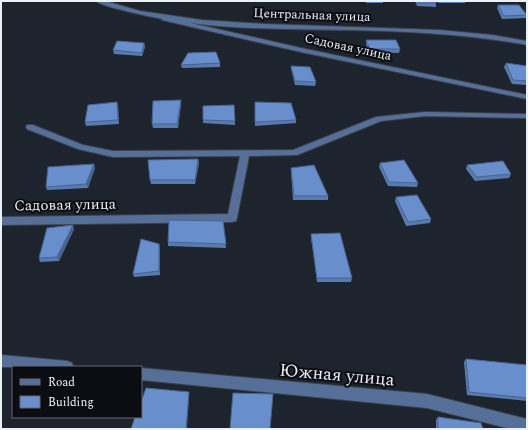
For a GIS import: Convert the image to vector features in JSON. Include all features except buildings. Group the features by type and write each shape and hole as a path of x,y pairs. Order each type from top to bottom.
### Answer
{"street":[{"name":"Центральная улица","path":"99,1 122,9 164,18 210,24 431,31 502,38 527,43"},
{"name":"Садовая улица","path":"164,18 301,50 527,97"},
{"path":"30,127 81,147 113,154 294,153 379,119 425,114 527,116"},
{"name":"Садовая улица","path":"1,221 232,218 245,154"},
{"path":"1,361 56,366"},
{"name":"Южная улица","path":"142,374 427,402 510,425 527,426"}]}
